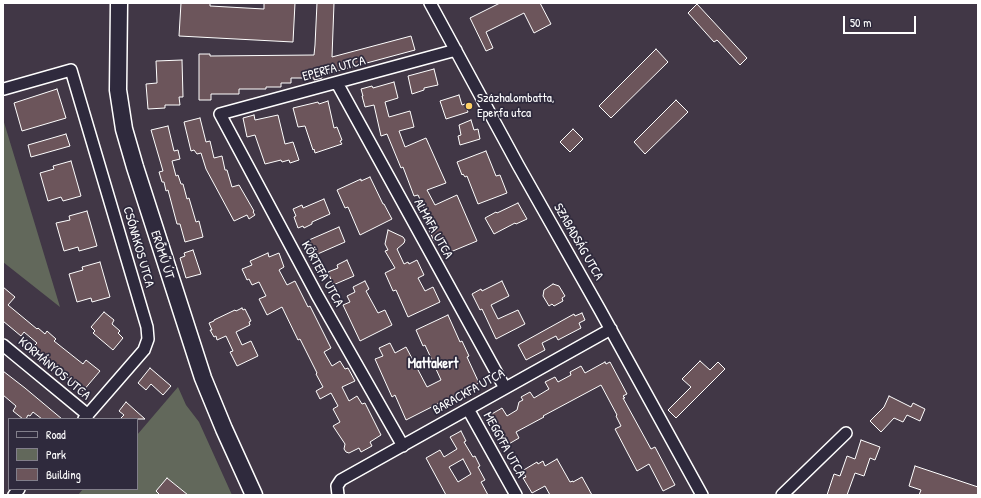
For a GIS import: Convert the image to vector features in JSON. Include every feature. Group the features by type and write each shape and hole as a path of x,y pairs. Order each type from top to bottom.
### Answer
{"street":[{"name":"ERŐMŰ ÚT","path":"120,3 118,90 124,129 132,160 203,378 254,495"},
{"name":"SZABADSÁG UTCA","path":"430,3 518,165 611,329 702,495"},
{"name":"EPERFA UTCA","path":"220,114 456,50"},
{"name":"CSÓNAKOS UTCA","path":"4,89 71,70 147,328 148,339 144,350 86,417"},
{"name":"ALMAFA UTCA","path":"337,83 505,388"},
{"name":"KÖRTEFA UTCA","path":"220,114 317,295 403,446"},
{"name":"BARACKFA UTCA","path":"338,495 337,486 341,480 611,329"},
{"name":"KORMÁNYOS UTCA","path":"3,345 86,417"},
{"name":"MEGGYFA UTCA","path":"468,409 516,495"},
{"path":"782,495 846,433"}],"green space":[{"path":"3,119 60,307 3,262"},
{"path":"178,387 186,405 199,422 232,495 78,495 82,490 138,490 138,434"}],"building":[{"path":"181,3 210,3 210,6 264,9 264,3 295,3 293,42 179,36"},
{"path":"317,3 334,3 332,57 411,36 415,50 322,75 322,78 314,80 314,78 291,78 291,83 281,83 281,87 266,87 266,89 239,89 239,94 211,94 211,100 199,100 199,54 210,54 210,56 314,55"},
{"path":"500,3 540,3 551,24 534,33 524,13 486,32 493,48 486,51 470,18"},
{"path":"697,4 747,58 740,65 717,40 714,42 688,13"},
{"path":"656,49 668,62 611,118 599,106"},
{"path":"182,60 183,97 179,97 180,105 165,105 165,108 148,109 146,84 157,83 156,61"},
{"path":"434,69 438,85 424,88 424,90 412,94 408,76"},
{"path":"394,82 398,98 385,102 389,117 410,111 414,127 399,131 405,147 426,138 446,183 427,190 435,205 457,195 477,241 448,253 441,238 434,241 429,230 433,228 418,195 414,196 403,167 401,168 387,134 381,136 374,105 365,107 362,96 361,89 372,86 373,88"},
{"path":"57,89 66,118 22,131 14,103"},
{"path":"459,95 462,105 465,104 468,112 446,119 440,101"},
{"path":"676,100 688,112 645,154 634,142"},
{"path":"328,101 334,128 337,127 342,144 315,153 305,126 298,127 293,108"},
{"path":"254,115 255,120 278,115 285,144 293,142 299,160 290,163 289,160 282,162 281,160 265,164 255,135 247,137 243,118"},
{"path":"200,118 206,142 210,141 214,158 222,156 225,170 227,170 232,187 239,185 254,211 253,212 255,215 249,219 247,215 234,221 206,169 201,153 197,154 194,150 191,151 184,122"},
{"path":"471,120 474,130 478,129 480,139 460,145 458,136 461,135 459,125"},
{"path":"168,126 174,151 178,150 180,159 172,161 176,176 178,175 181,184 183,184 196,222 199,221 203,237 185,242 180,224 177,224 168,190 166,191 164,182 162,182 159,172 163,171 151,130"},
{"path":"573,129 583,139 570,152 560,142"},
{"path":"66,134 70,146 31,157 28,145"},
{"path":"486,151 496,176 500,175 507,193 478,204 467,176 465,177 463,174 462,175 457,162"},
{"path":"71,161 81,196 63,201 61,197 48,201 40,173 54,169 53,166"},
{"path":"370,177 392,219 360,235 348,207 345,208 337,190 361,179 361,181"},
{"path":"324,199 330,214 312,222 312,224 304,228 303,226 298,228 293,209 302,205 303,208"},
{"path":"518,203 527,219 516,224 515,223 494,234 485,218"},
{"path":"87,211 97,246 79,251 78,247 64,251 56,223 70,220 69,216"},
{"path":"339,227 345,242 313,256 309,245 311,245 309,240"},
{"path":"388,230 403,237 405,240 404,243 397,249 404,264 408,262 409,264 417,260 424,275 418,278 425,291 433,287 440,302 408,317 396,290 393,291 385,273 395,268 385,251 388,250 385,244"},
{"path":"193,250 201,274 186,278 180,258 185,256 184,253"},
{"path":"268,253 269,257 279,253 284,267 279,270 287,285 295,281 308,307 310,306 331,348 324,352 332,366 340,361 345,369 348,368 355,381 342,387 349,401 357,396 362,404 365,403 381,435 370,442 372,446 361,452 359,448 349,453 344,449 345,444 333,426 340,422 333,409 338,406 331,393 320,399 316,391 323,387 300,339 298,340 282,307 267,315 259,299 266,296 259,282 252,285 249,279 247,280 242,269 252,265 250,261"},
{"path":"347,260 354,276 333,285 328,272 338,268 337,265"},
{"path":"100,262 110,297 92,302 91,298 77,302 69,274 83,270 82,267"},
{"path":"365,281 369,289 366,291 378,313 385,310 392,325 360,341 343,305 350,302 347,296 355,292 353,287"},
{"path":"502,281 509,296 491,305 498,319 518,310 525,324 496,339 482,309 480,310 472,294 481,289 482,291"},
{"path":"553,284 559,286 565,296 562,298 563,301 554,306 552,304 549,306 543,296 544,290"},
{"path":"3,287 15,297 8,305 37,329 38,328 45,334 47,331 56,339 54,341 83,364 86,360 100,371 83,391 33,347 37,343 24,332 21,336 3,321"},
{"path":"242,308 243,310 245,309 251,321 249,322 250,325 236,332 242,345 251,341 258,356 237,366 230,352 233,351 226,336 217,340 216,336 214,337 210,330 212,330 209,323"},
{"path":"104,312 114,320 112,324 120,331 118,333 123,338 113,350 93,333 95,331 91,327"},
{"path":"582,313 585,320 579,323 581,328 558,340 556,336 542,343 545,350 526,360 518,345 574,314 575,316"},
{"path":"448,315 460,342 462,341 469,356 467,357 479,383 406,420 395,395 392,397 375,359 383,356 379,348 390,343 395,353 406,347 427,387 441,380 425,345 423,346 416,330"},
{"path":"700,361 710,370 718,362 725,369 676,418 668,410 691,387 682,379"},
{"path":"605,362 606,364 610,362 627,394 623,396 625,398 623,398 651,449 655,447 675,485 663,491 649,464 637,471 615,429 621,426 616,416 617,415 601,385 516,432 519,438 507,445 503,437 500,438 490,415 502,408 507,416 517,410 519,402 523,400 521,397 530,392 534,398 549,389 545,382 555,377 558,382 571,375 570,372 581,366 585,373"},
{"path":"150,368 171,386 163,395 151,384 146,390 138,383"},
{"path":"3,371 61,418 41,418 33,412 26,418 22,418 13,411 16,406 3,395"},
{"path":"889,396 911,407 913,403 925,409 920,421 907,415 903,422 894,418 881,432 870,421 884,407"},
{"path":"126,402 145,419 121,418 124,415 119,411"},
{"path":"461,431 466,441 464,442 473,457 475,456 480,466 478,467 485,480 481,482 488,495 446,495 426,458 440,450 444,457 457,449 450,437","holes":["463,459 471,474 458,482 449,467"]},
{"path":"861,440 880,447 875,460 870,458 864,476 855,473 847,495 827,495 834,474 840,476 847,456 855,459"},
{"path":"557,459 570,482 582,477 592,495 550,495 545,486 532,493 523,478 526,477 522,471 537,462 538,464 543,461 545,466"},
{"path":"915,466 978,487 978,495 919,495 921,490 909,486"},
{"path":"167,478 188,495 160,495 156,491"}],"place":[{"name":"Százhalombatta, Eperfa utca","path":"469,106"}],"district":[{"name":"Mattakert","path":"433,364"}]}
